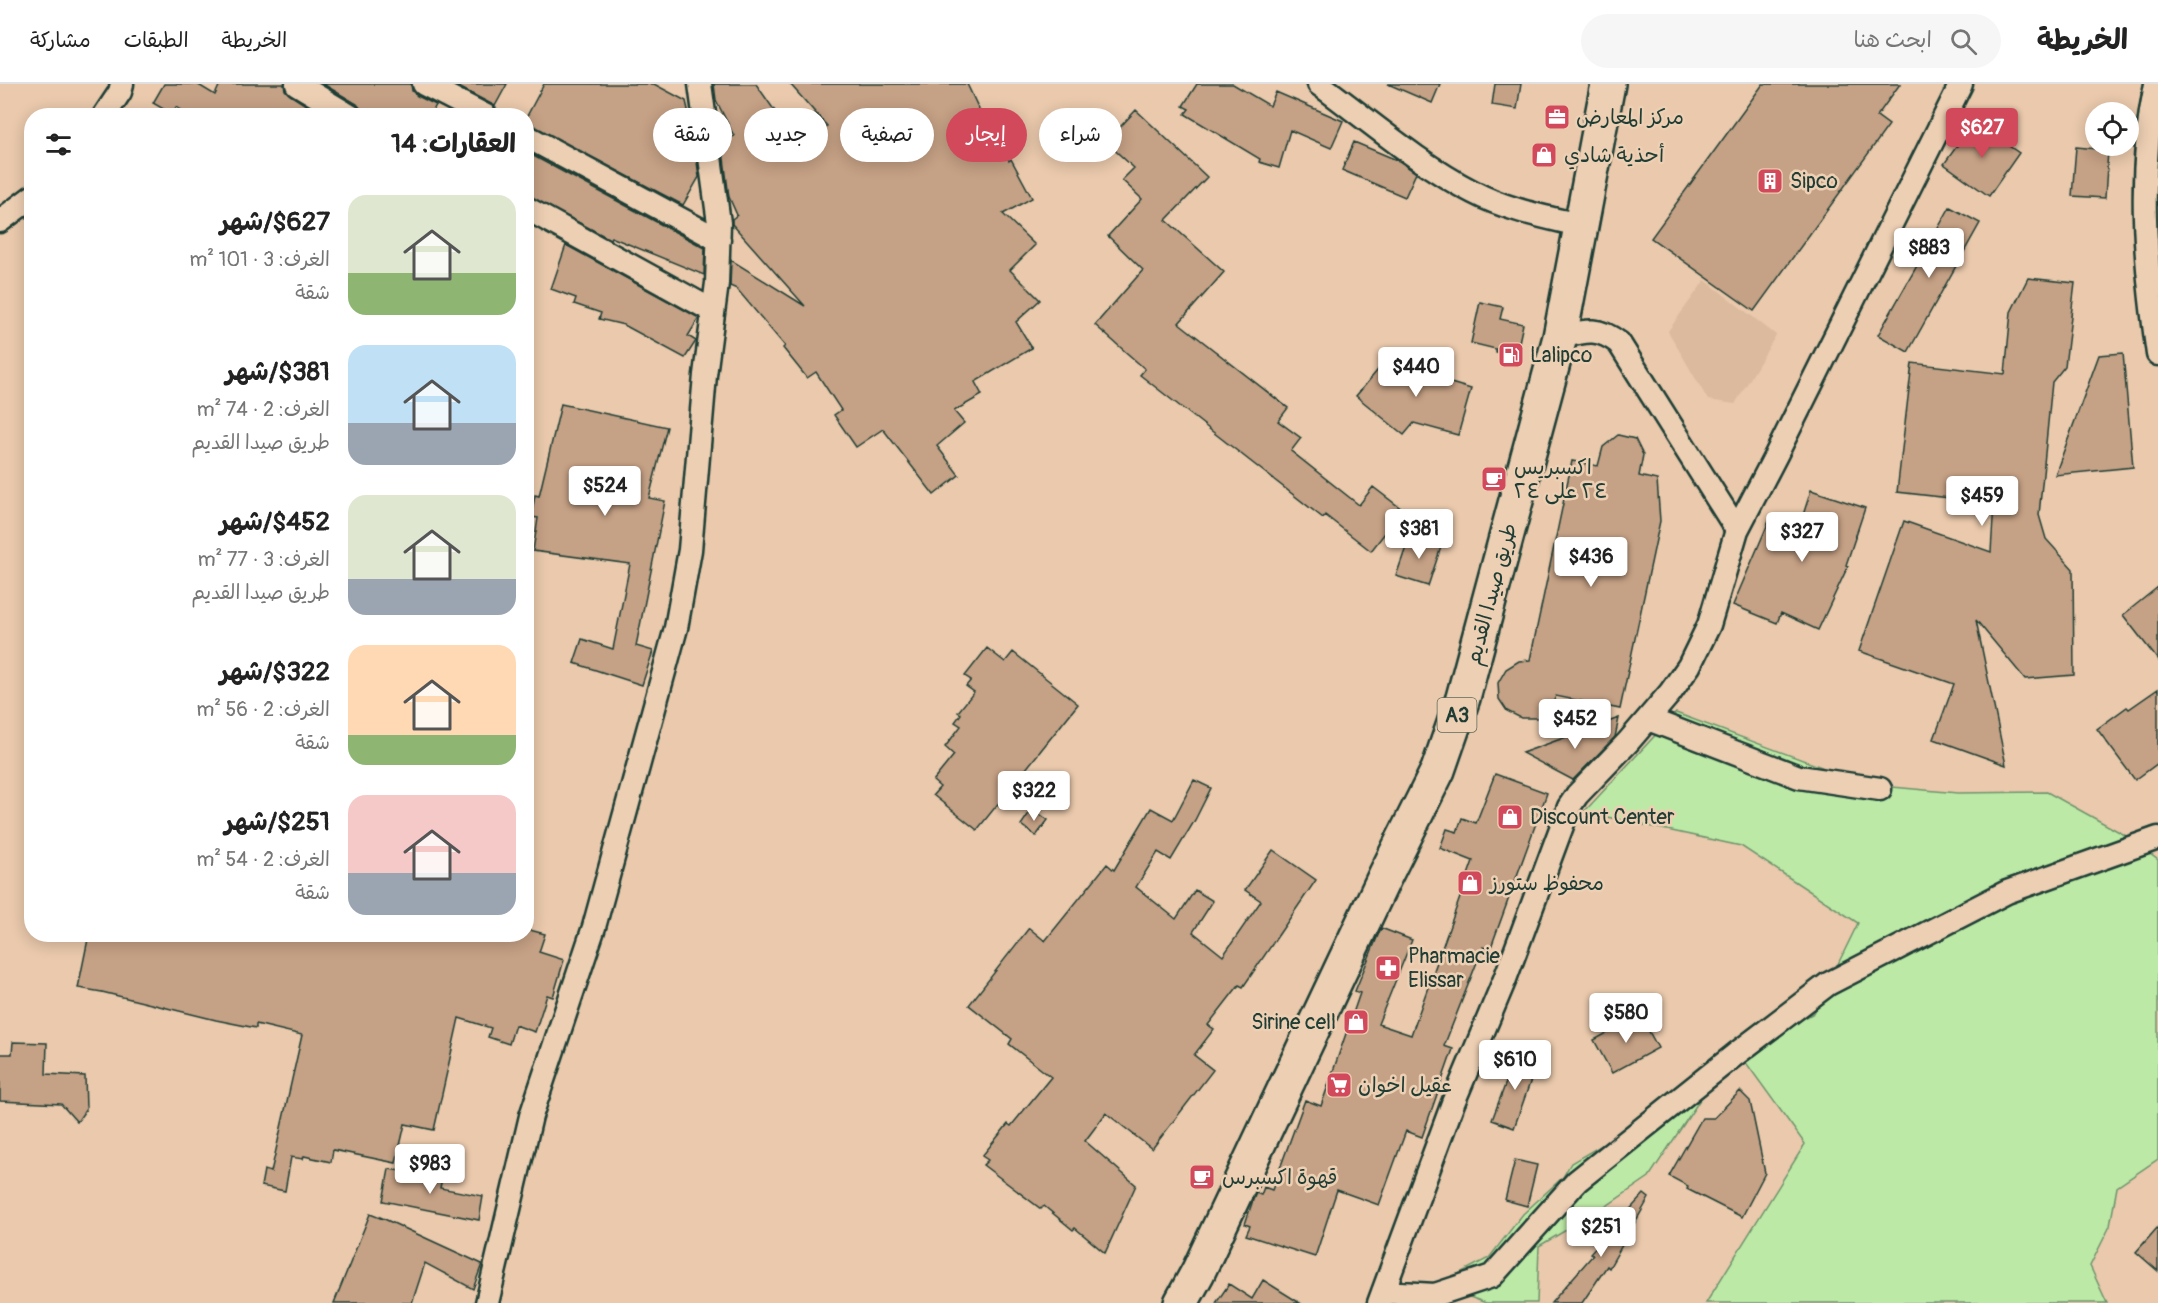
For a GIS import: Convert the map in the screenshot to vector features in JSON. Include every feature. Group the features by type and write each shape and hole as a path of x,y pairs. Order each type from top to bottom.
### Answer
{"highway":[{"name":"طريق صيدا القديم","path":"1181,1303 1198,1272 1380,886 1438,770 1463,698 1560,337 1583,226 1608,84"}],"street":[{"path":"109,108 120,92 122,84"},
{"path":"297,84 337,108"},
{"path":"423,84 470,108"},
{"path":"1319,84 1433,169 1474,193 1523,211 1583,226"},
{"path":"1961,84 1737,530 1704,635 1689,666 1648,719 1577,795 1569,807 1505,979 1453,1103 1381,1298 1435,1295 1492,1276 1577,1181 1828,984 2007,892 2158,838"},
{"path":"2156,84 2148,121 2144,180 2150,300 2158,354"},
{"path":"487,1303 531,1116 594,927 676,628 690,550 712,311 717,283 719,240 719,223 695,87"},
{"path":"534,140 719,240"},
{"path":"0,221 24,202"},
{"path":"2145,230 2158,206"},
{"path":"534,212 712,311"},
{"path":"1560,337 1590,330 1612,338 1619,344 1737,530"},
{"path":"1648,719 1799,777 1880,789"}],"shaded area":[{"path":"1705,280 1776,335 1735,404 1708,400 1668,331"}],"green space":[{"path":"1676,713 1870,785 1958,793 2047,792 2123,834 2158,860 2158,1159 2117,1187 2110,1226 2090,1266 2107,1303 1706,1303 1805,1144 1739,1053 1814,1013 1858,923 1741,846 1584,812"},
{"path":"1703,1086 1703,1095 1649,1177 1602,1209 1539,1246 1537,1303 1486,1303 1456,1292 1450,1303 1410,1303 1433,1287 1489,1258 1523,1214 1563,1177 1571,1163"}],"building":[{"path":"164,84 197,84 215,95 220,84 284,84 285,90 290,95 310,108 162,108 153,103"},
{"path":"323,84 411,84 412,91 417,96 436,105 434,108 360,108"},
{"path":"453,84 507,84 495,106"},
{"path":"544,84 654,84 686,101 688,108 653,108 653,162 697,162 699,177 683,205 534,127 534,108 531,108"},
{"path":"714,84 756,84 773,108 744,108 744,162 828,162 828,108 811,108 790,84 967,84 978,108 946,108 946,162 1013,162 1032,198 1003,214 1035,245 1010,270 1040,300 1016,322 1032,348 975,382 982,395 954,411 964,423 937,446 959,475 934,495 883,429 856,447 834,415 841,410 816,372 807,378 783,348 785,346 737,289 730,286 731,260 805,306 732,224 732,219 737,215 729,197 724,162 732,162 732,137 734,136 732,108 720,108 716,100"},
{"path":"1197,84 1233,84 1270,106 1276,92 1343,121 1331,148 1290,130 1279,168 1259,162 1260,159 1185,114 1189,109 1183,106"},
{"path":"1388,84 1440,84 1432,103"},
{"path":"1495,84 1521,84 1517,109 1492,105"},
{"name":"Sipco","path":"1763,84 1900,84 1877,116 1889,125 1754,311 1651,238"},
{"path":"1136,110 1207,177 1166,220 1224,272 1179,323 1288,408 1278,421 1301,438 1291,451 1359,505 1373,487 1403,510 1371,551 1325,515 1323,518 1140,375 1145,369 1095,325 1143,270 1108,236 1142,199 1122,180 1134,168 1122,157 1122,125"},
{"path":"1974,122 2019,153 1989,196 1944,164"},
{"path":"1354,142 1399,161 1416,173 1405,197 1342,170"},
{"path":"2076,147 2085,148 2085,156 2108,156 2105,198 2072,196"},
{"path":"534,156 705,248 704,275 611,237 610,239 534,199"},
{"path":"1950,207 1980,223 1908,352 1878,335"},
{"path":"566,245 699,318 688,336 696,341 685,358 624,325 599,319 601,313 574,304 576,298 551,289"},
{"path":"2028,278 2075,283 2065,366 2052,382 2039,515 2046,539 2073,569 2074,675 2025,679 1976,620 2006,765 1934,739 1954,684 1859,651 1904,521 1991,552 1994,503 1897,492 1912,363 2005,374 2011,312"},
{"path":"1480,302 1503,307 1500,319 1523,324 1516,356 1471,343"},
{"path":"2123,353 2133,467 2055,475 2099,355"},
{"path":"1417,355 1451,383 1471,389 1458,435 1414,423 1404,435 1356,396 1382,365 1398,378"},
{"path":"561,404 667,427 649,498 665,501 636,646 653,651 642,685 574,663 582,639 613,649 630,564 534,551 538,518 534,517 534,500 535,495 539,496"},
{"path":"1618,435 1635,439 1643,455 1639,476 1657,480 1660,521 1620,709 1556,696 1550,709 1537,718 1521,718 1507,711 1499,699 1498,683 1506,669 1519,661 1530,660 1572,461 1598,466 1603,447"},
{"path":"1811,490 1865,508 1846,565 1848,566 1818,630 1781,613 1777,623 1733,605 1770,519 1798,531"},
{"path":"1411,533 1442,544 1428,586 1396,576"},
{"path":"2158,587 2158,660 2123,615"},
{"path":"987,648 1005,662 1013,652 1078,704 977,830 933,795 940,787 933,781 954,755 945,747 961,726 955,722 961,714 958,712 974,692 966,686 971,680 965,676"},
{"path":"2158,689 2158,763 2135,780 2097,729 2127,707 2129,709"},
{"path":"1619,718 1615,737 1573,780 1522,753"},
{"path":"1495,774 1547,793 1490,950 1483,947 1444,1046 1453,1049 1422,1137 1406,1131 1379,1205 1337,1190 1315,1257 1246,1235 1250,1226 1245,1224 1256,1193 1261,1195 1264,1187 1272,1190 1305,1100 1321,1106 1360,993 1355,991 1381,928 1412,940 1378,1024 1411,1035 1473,861 1440,848 1447,829 1457,832 1462,818 1476,823"},
{"path":"1194,780 1211,788 1195,820 1171,860 1158,852 1136,887 1176,919 1195,890 1213,901 1193,932 1223,956 1261,901 1245,890 1273,850 1316,880 1243,987 1239,985 1208,1025 1214,1029 1194,1055 1213,1070 1152,1149 1106,1113 1085,1141 1136,1185 1105,1253 1075,1228 1073,1230 1044,1206 1041,1209 983,1165 988,1160 982,1156 1008,1124 1011,1126 1051,1077 1009,1044 1012,1039 969,1005 1029,928 1045,941 1107,864 1114,870 1151,808 1173,820"},
{"path":"1032,809 1048,820 1036,836 1021,825"},
{"path":"534,931 545,934 539,952 564,960 553,997 547,995 535,1032 515,1025 509,1044 488,1037 491,1028 459,1018 434,1130 405,1124 396,1163 333,1150 331,1162 304,1156 303,1159 291,1157 285,1191 261,1186 264,1170 271,1172 302,1035 256,1024 256,1028 216,1020 78,988 87,942 534,942"},
{"path":"1640,1015 1658,1048 1612,1073 1594,1040"},
{"path":"13,1042 47,1043 46,1074 85,1076 86,1109 77,1122 61,1104 0,1101 0,1054 12,1054"},
{"path":"1517,1053 1538,1060 1514,1128 1492,1120"},
{"path":"1740,1091 1750,1101 1765,1173 1742,1217 1687,1189 1688,1186 1669,1176 1702,1118 1714,1118"},
{"path":"1515,1160 1537,1165 1527,1206 1505,1200"},
{"path":"389,1169 442,1178 440,1188 483,1196 479,1220 383,1201"},
{"path":"1644,1194 1649,1198 1609,1268 1607,1266 1582,1303 1551,1303 1593,1255 1590,1253"},
{"path":"370,1214 482,1264 473,1289 425,1263 412,1303 334,1303"},
{"path":"2158,1227 2158,1271 2136,1252"},
{"path":"1263,1280 1300,1303 1216,1303 1229,1284 1252,1299"}],"place":[{"name":"مركز المعارض","path":"1557,117"},
{"name":"أحذية شادي","path":"1544,155"},
{"name":"Sipco","path":"1770,181"},
{"name":"Lalipco","path":"1511,355"},
{"name":"اكسبريس ٢٤ على ٢٤","path":"1494,479"},
{"name":"Discount Center","path":"1510,817"},
{"name":"محفوظ ستورز","path":"1470,883"},
{"name":"Pharmacie Elissar","path":"1388,968"},
{"name":"Sirine cell","path":"1356,1022"},
{"name":"عقيل اخوان","path":"1339,1085"},
{"name":"قهوة اكسبرس","path":"1202,1177"}]}
